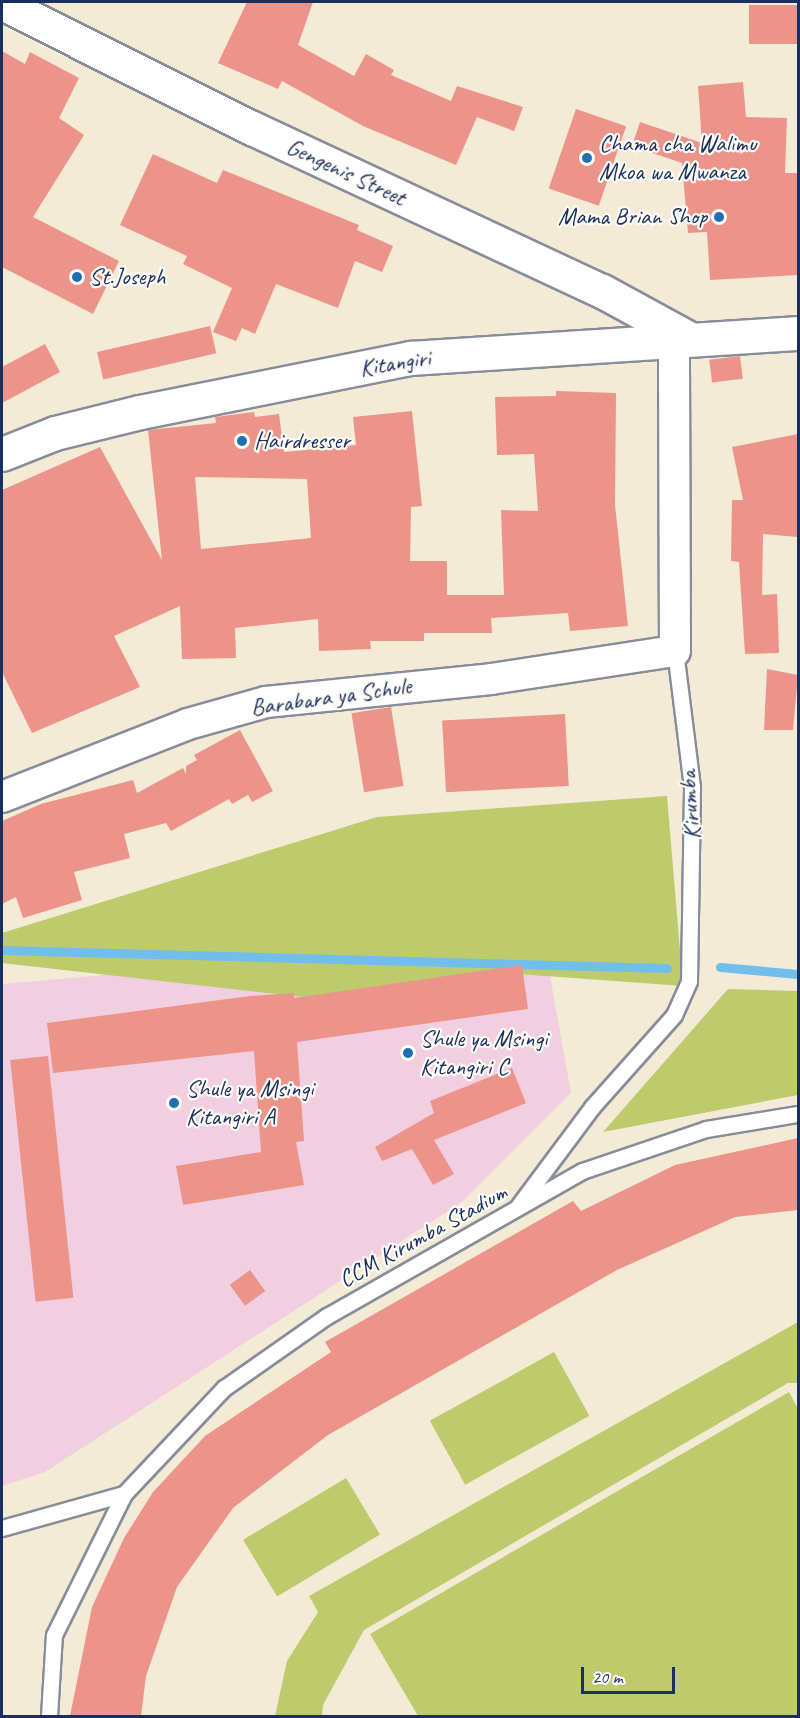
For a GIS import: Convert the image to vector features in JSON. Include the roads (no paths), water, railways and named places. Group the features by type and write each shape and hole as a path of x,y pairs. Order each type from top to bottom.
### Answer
{"main road":[{"name":"Gengenis Street","path":"2,3 242,123 602,291 682,340"},
{"name":"Kitangiri","path":"2,454 140,412 411,358 798,333"}],"street":[{"name":"Kirumba","path":"675,651 682,340"},
{"name":"Barabara ya Schule","path":"2,797 188,724 266,702 491,679 675,651"}],"lane":[{"name":"Kirumba","path":"516,1209 592,1107 674,1015 690,981 692,787 675,651"},
{"name":"CCM Kirumba Stadium","path":"49,1716 54,1635 124,1494 224,1388 327,1316 582,1172 706,1129 798,1114"},
{"path":"2,1528 124,1494"}],"waterway":[{"path":"2,950 667,968"},
{"path":"720,967 798,974"}],"place":[{"name":"Chama cha Walimu Mkoa wa Mwanza","path":"587,158"},
{"name":"Mama Brian Shop","path":"719,217"},
{"name":"St.Joseph","path":"77,277"},
{"name":"Hairdresser","path":"242,441"},
{"name":"Shule ya Msingi Kitangiri C","path":"408,1053"},
{"name":"Shule ya Msingi Kitangiri A","path":"174,1103"}]}
